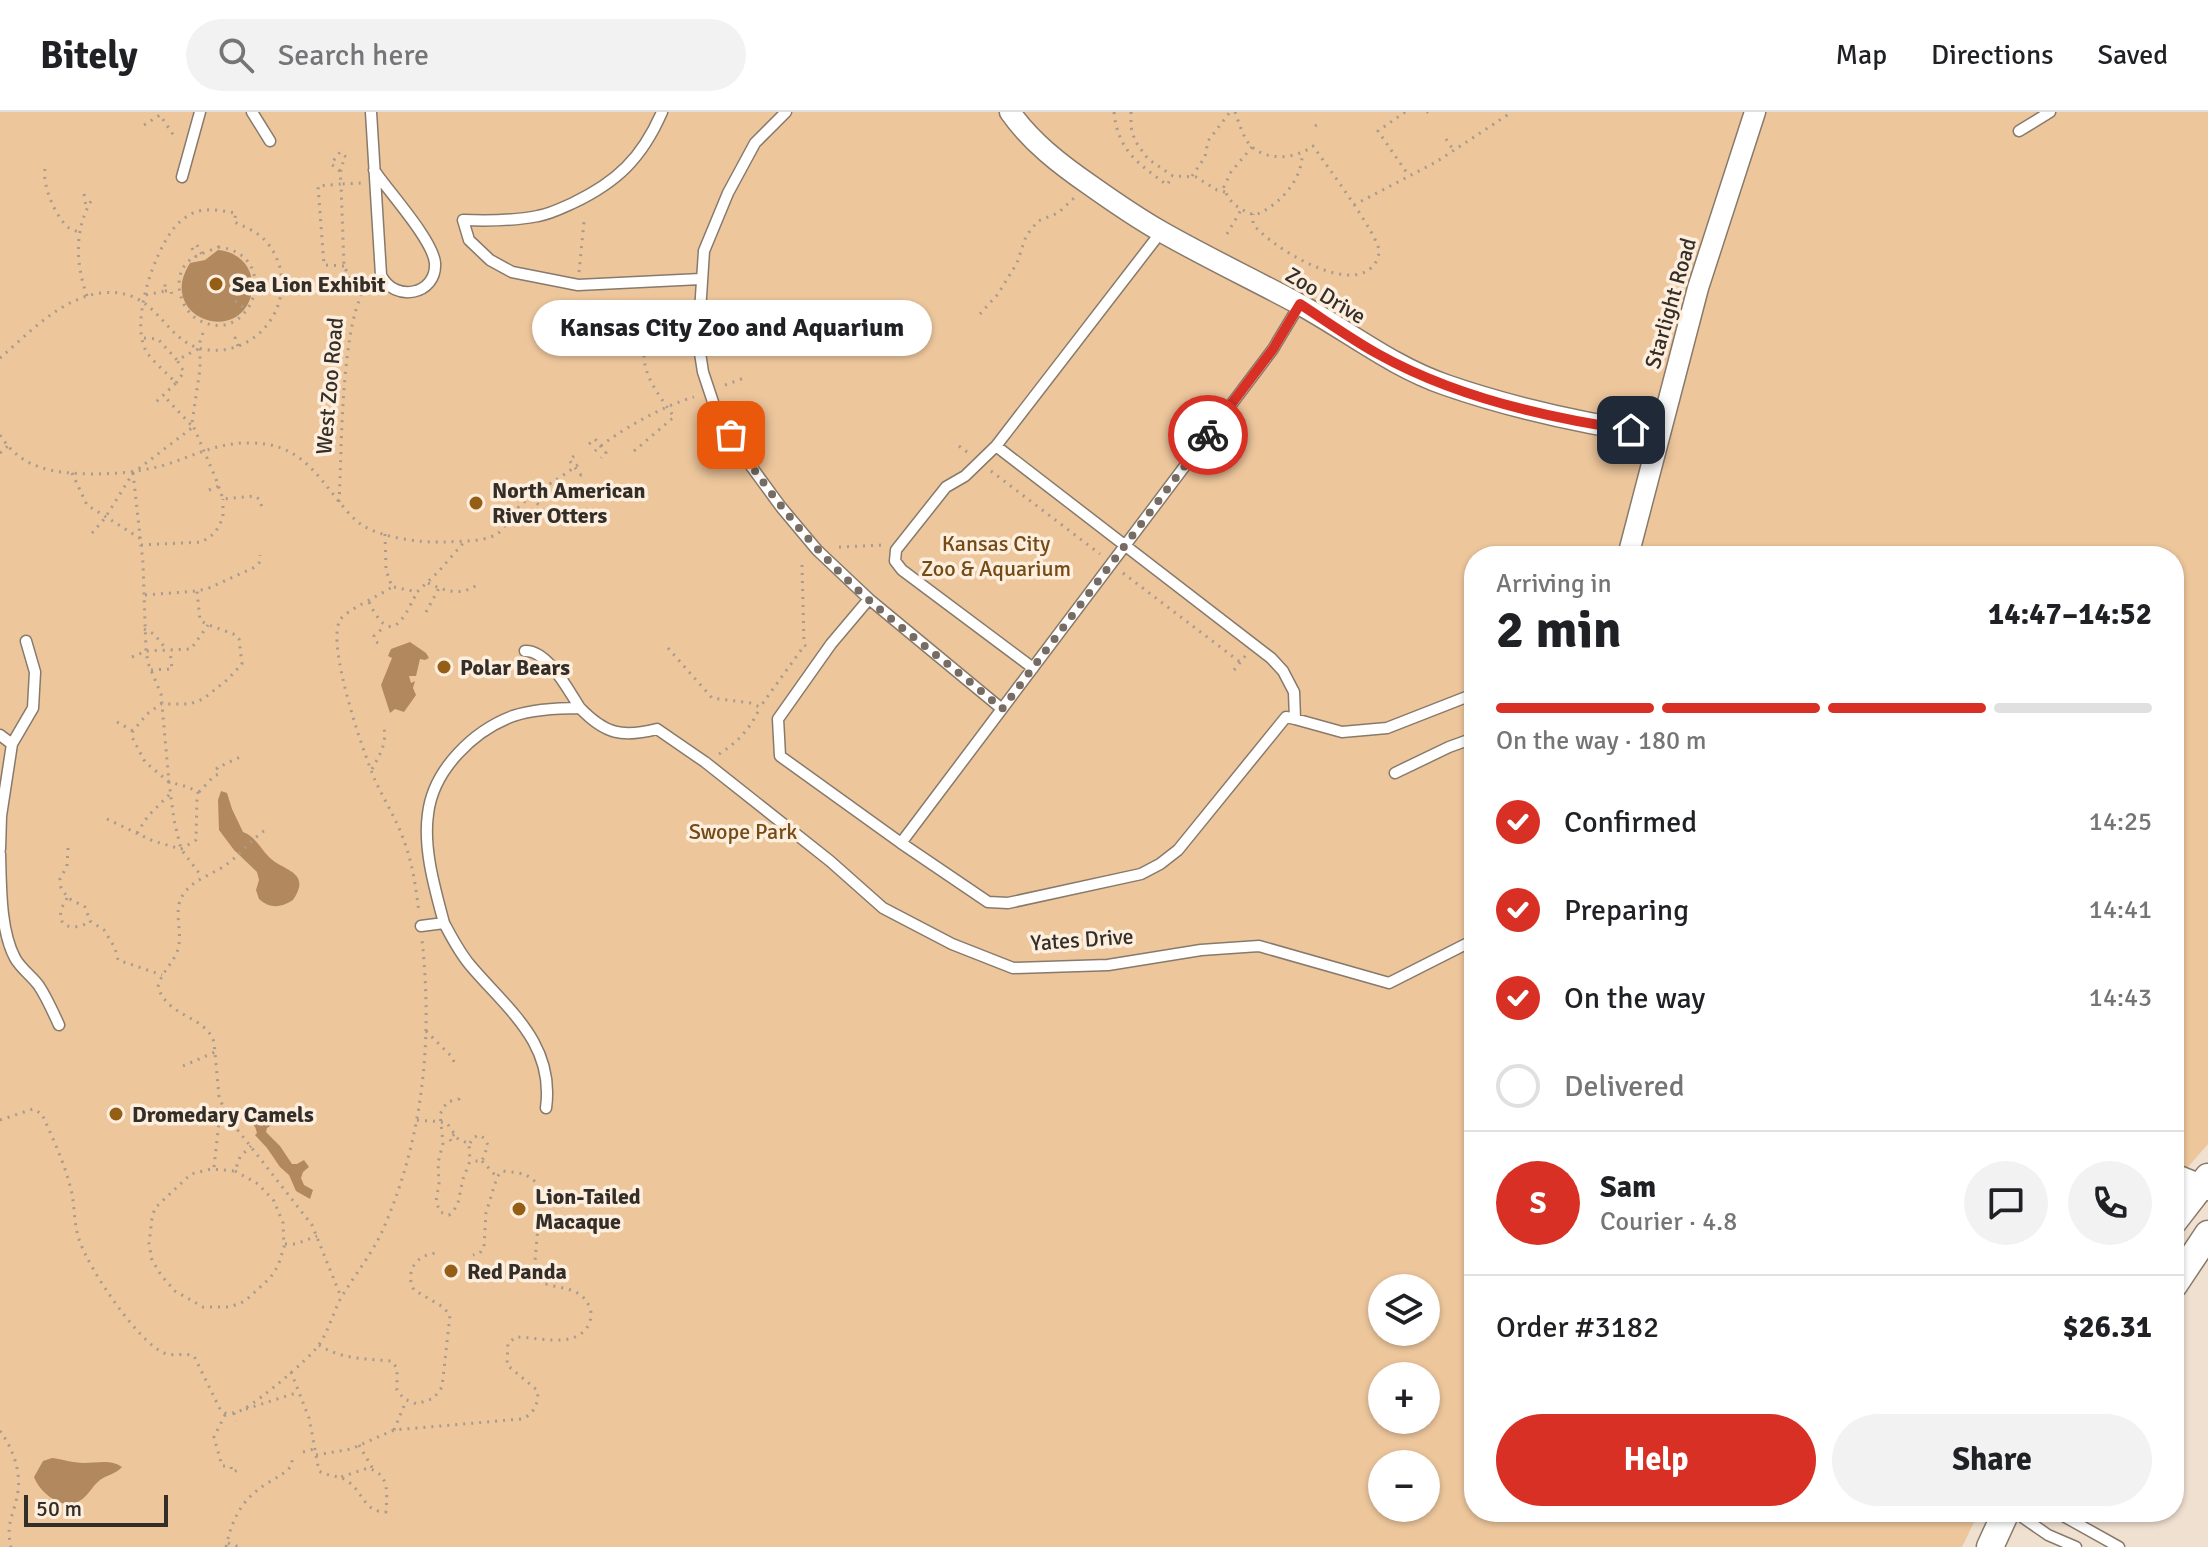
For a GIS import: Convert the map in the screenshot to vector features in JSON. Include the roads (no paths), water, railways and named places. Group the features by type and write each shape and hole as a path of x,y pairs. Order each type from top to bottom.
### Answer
{"main road":[{"path":"2184,1209 2206,1184"},
{"path":"2184,1270 2208,1234"},
{"path":"1990,1547 2001,1522"}],"street":[{"name":"Zoo Drive","path":"1010,112 1036,143 1056,160 1122,207 1161,232 1300,304 1379,355 1443,384 1530,411 1659,435"},
{"name":"Starlight Road","path":"1631,546 1698,288 1755,112"},
{"path":"2184,1177 2206,1184"}],"lane":[{"path":"182,177 200,112"},
{"path":"252,112 270,141"},
{"path":"371,112 374,170 381,275 394,289 408,294 423,289 434,277 435,260 427,242 374,170"},
{"path":"662,112 645,144 625,170 601,189 541,216 500,221 463,220 469,240 490,260 512,272 578,285 701,279"},
{"path":"786,112 755,143 728,193 704,251 700,353 703,372 720,419 748,462 817,550 869,599 1002,709"},
{"path":"2019,131 2050,112"},
{"path":"1033,668 902,570 895,561 896,550 946,487 965,476 996,446 1161,232"},
{"path":"901,843 1273,349 1300,304"},
{"path":"996,446 1271,658 1283,671 1294,692 1295,719"},
{"path":"869,599 831,644 778,719 780,756 988,902 1008,903 1141,874 1160,864 1178,850 1286,717 1342,732 1387,728 1464,698"},
{"path":"26,641 35,672 33,708 12,744 3,804 0,852 2,900 14,955 38,984 59,1025"},
{"path":"525,651 535,652 548,663 580,708"},
{"path":"546,1108 549,1089 541,1056 523,1024 459,951 444,923 428,847 428,813 434,789 474,738 513,716 559,708 580,708"},
{"name":"Yates Drive","path":"580,708 593,722 615,733 642,733 657,729 785,825 883,908 952,944 1013,968 1108,965 1201,950 1259,946 1389,983 1464,945"},
{"path":"0,735 12,744"},
{"path":"1395,773 1464,742"},
{"path":"421,926 444,923"},
{"path":"2029,1522 2048,1535 2076,1547"},
{"path":"2074,1522 2119,1547"}],"place":[{"name":"Sea Lion Exhibit","path":"216,284"},
{"name":"Kansas City Zoo and Aquarium","path":"731,435"},
{"name":"North American River Otters","path":"476,503"},
{"name":"Polar Bears","path":"444,667"},
{"name":"Dromedary Camels","path":"116,1114"},
{"name":"Lion-Tailed Macaque","path":"519,1209"},
{"name":"Red Panda","path":"451,1271"}],"park label":[{"name":"Kansas City Zoo & Aquarium","path":"996,556"},
{"name":"Swope Park","path":"743,831"}]}
